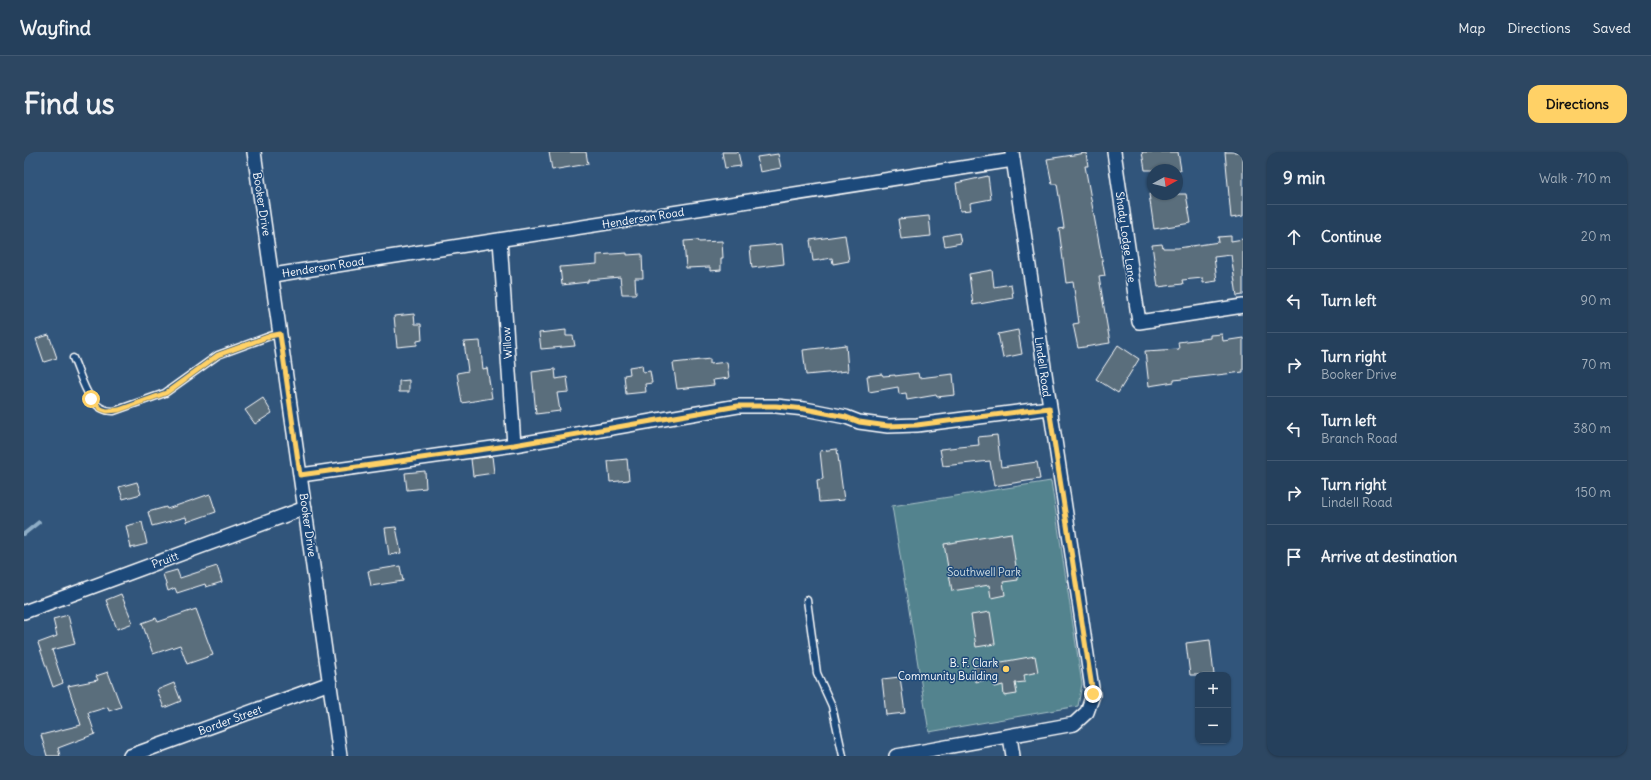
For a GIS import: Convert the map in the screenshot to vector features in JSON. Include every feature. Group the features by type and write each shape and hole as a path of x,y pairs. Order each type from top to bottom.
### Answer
{"street":[{"name":"Booker Drive","path":"254,152 273,275 280,334 340,756"},
{"name":"Shady Lodge Lane","path":"1114,152 1139,322 1243,306"},
{"name":"Henderson Road","path":"273,275 500,240 1012,156"},
{"name":"Lindell Road","path":"896,756 1010,737 1074,724 1088,712 1093,694 1012,156"},
{"name":"Willow","path":"500,240 514,445"},
{"path":"300,475 514,445 738,406 776,406 805,409 846,417 859,422 888,426 917,425 1049,408"},
{"name":"Pruitt","path":"24,612 305,508"},
{"name":"Border Street","path":"130,756 330,683"},
{"path":"1010,737 1013,756"}],"lane":[{"path":"73,358 95,405 107,411 114,411 166,393 218,355 270,336 280,334"},
{"path":"807,600 817,673 832,706 843,756"}],"green space":[{"name":"Southwell Park","path":"1051,481 1082,684 1078,706 929,732 892,506"}],"building":[{"path":"549,152 586,152 588,164 552,170"},
{"path":"722,152 738,152 741,166 725,168"},
{"path":"1142,152 1178,152 1180,164 1147,164 1147,170 1145,170"},
{"path":"1225,152 1243,152 1243,216 1231,218"},
{"path":"1086,153 1088,166 1085,166 1105,276 1099,277 1110,343 1078,348 1073,324 1079,323 1073,282 1066,283 1059,229 1064,228 1057,184 1052,184 1047,159"},
{"path":"778,154 781,168 760,172 757,157"},
{"path":"988,176 991,199 970,203 971,210 960,211 956,183"},
{"path":"1183,194 1186,194 1191,223 1154,229 1150,200 1183,200"},
{"path":"929,216 931,236 901,239 898,219"},
{"path":"959,233 961,243 945,246 943,236"},
{"path":"845,235 849,261 833,264 832,258 813,261 810,240"},
{"path":"1231,236 1231,241 1243,239 1243,295 1237,296 1231,255 1214,257 1217,281 1203,283 1203,278 1182,280 1183,284 1158,287 1152,245 1162,244 1163,248 1178,248 1219,242 1218,237"},
{"path":"698,240 699,242 722,241 723,258 721,258 721,270 710,271 710,267 686,268 684,241"},
{"path":"782,244 784,264 752,268 750,247"},
{"path":"627,253 627,255 642,254 643,278 635,278 636,294 622,294 620,277 588,280 588,282 562,285 560,267 597,264 597,255"},
{"path":"992,270 994,287 1011,284 1013,298 973,305 969,274"},
{"path":"414,314 415,324 421,324 422,340 417,341 417,345 397,347 394,316"},
{"path":"566,330 566,336 573,336 575,346 541,349 539,333"},
{"path":"1018,330 1022,354 1003,358 998,334"},
{"path":"1222,334 1223,341 1243,338 1243,372 1174,380 1174,382 1149,386 1145,351 1179,349 1178,342 1210,338 1210,335"},
{"path":"49,335 57,358 44,362 36,339"},
{"path":"480,341 483,369 487,368 492,398 462,403 457,373 468,371 464,342"},
{"path":"846,345 848,371 806,375 803,350"},
{"path":"1118,345 1139,359 1118,393 1096,379"},
{"path":"710,359 710,364 727,362 729,378 713,380 714,385 677,389 673,363"},
{"path":"642,365 643,372 650,371 652,383 645,384 646,392 626,394 624,375 630,374 629,367"},
{"path":"555,369 556,379 567,377 569,392 557,393 560,411 536,414 532,372"},
{"path":"918,373 919,378 953,374 955,395 937,397 936,395 907,400 906,393 899,394 898,387 869,392 867,376 882,374 883,376 895,376"},
{"path":"409,380 409,392 399,392 399,381"},
{"path":"263,398 272,413 255,424 245,410"},
{"path":"997,435 1001,467 1037,462 1040,479 994,486 990,461 943,466 940,449 979,445 978,437"},
{"path":"837,449 844,500 819,502 817,480 823,479 820,451"},
{"path":"492,456 494,473 473,476 471,459"},
{"path":"627,459 629,480 610,482 608,461"},
{"path":"425,471 426,488 407,490 405,473"},
{"path":"137,482 141,494 123,499 119,487"},
{"path":"210,494 216,512 187,522 186,517 152,526 148,512 166,507 167,509"},
{"path":"142,522 147,544 131,548 126,526"},
{"path":"396,527 401,553 389,555 385,528"},
{"path":"1011,533 1018,580 1003,582 1005,595 991,598 989,585 952,591 944,544"},
{"path":"217,566 222,582 206,587 205,584 177,593 175,588 168,591 163,574 177,570 180,578"},
{"path":"400,566 403,581 371,586 368,571"},
{"path":"121,594 133,623 117,629 106,600"},
{"path":"196,609 213,655 187,664 180,645 153,654 142,623 156,618 158,622"},
{"path":"990,612 995,644 976,647 971,615"},
{"path":"68,615 75,644 52,650 63,683 53,687 38,643 57,636 53,619"},
{"path":"1210,640 1214,672 1195,672 1195,675 1190,675 1186,643"},
{"name":"B. F. Clark Community Building","path":"1035,656 1038,672 1024,675 1025,682 1015,683 1017,694 1004,696 1003,685 995,687 992,679 975,682 974,667"},
{"path":"108,672 121,707 109,711 108,707 88,713 95,734 58,748 60,756 47,756 41,735 81,725 68,686 98,680 96,676"},
{"path":"900,677 905,713 886,715 882,679"},
{"path":"174,683 181,701 164,708 157,690"}],"waterway":[{"path":"24,534 39,522"}],"place":[{"name":"B. F. Clark Community Building","path":"1006,669"}],"route":[{"path":"91,399 95,405 101,409 107,411 119,410 166,393 218,355 270,336 280,334 300,475 514,445 738,406 776,406 805,409 846,417 859,422 888,426 917,425 1049,408 1093,694"}]}
